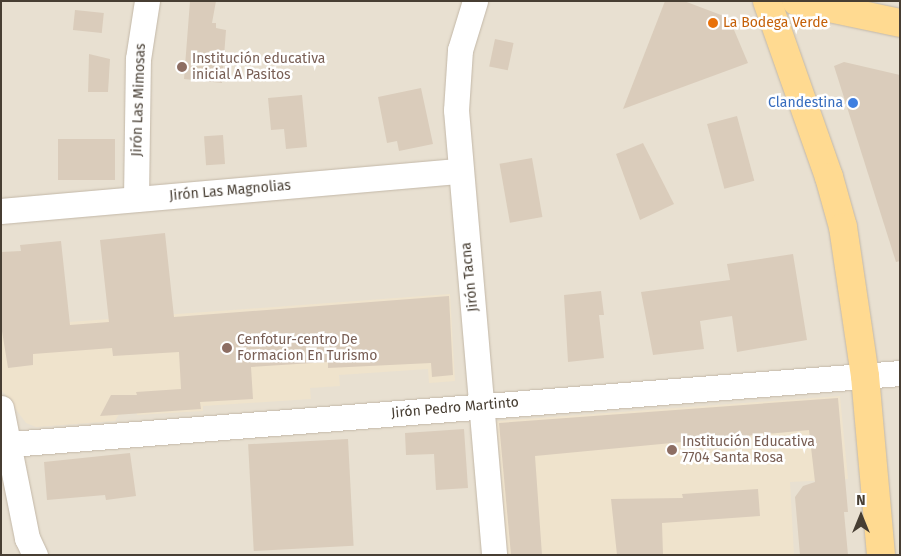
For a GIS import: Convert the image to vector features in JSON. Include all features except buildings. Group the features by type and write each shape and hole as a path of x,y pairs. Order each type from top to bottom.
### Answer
{"main road":[{"path":"767,1 838,210 854,288 865,376 881,555"},
{"path":"796,1 900,23"}],"street":[{"name":"Jirón Las Mimosas","path":"136,199 138,59 147,1"},
{"name":"Jirón Tacna","path":"475,1 460,50 456,110 460,171 483,406 494,555"},
{"name":"Jirón Las Magnolias","path":"1,211 460,171"},
{"name":"Jirón Pedro Martinto","path":"10,444 900,373"},
{"path":"1,408 10,444 27,538 35,555"}],"shaded area":[{"path":"1,1 900,1 900,555 1,555"},
{"name":"Cenfotur-centro De Formacion En Turismo","path":"450,294 455,381 429,383 428,369 339,375 340,386 310,388 311,399 203,406 203,411 137,415 136,402 127,401 115,421 36,427 26,423 1,389 1,327"},
{"name":"Institución Educativa 7704 Santa Rosa","path":"840,396 848,479 790,482 794,555 508,555 497,421"}],"place":[{"name":"La Bodega Verde","path":"713,23"},
{"name":"Institución educativa inicial A Pasitos","path":"182,67"},
{"name":"Clandestina","path":"853,103"},
{"name":"Cenfotur-centro De Formacion En Turismo","path":"227,348"},
{"name":"Institución Educativa 7704 Santa Rosa","path":"672,450"}]}
